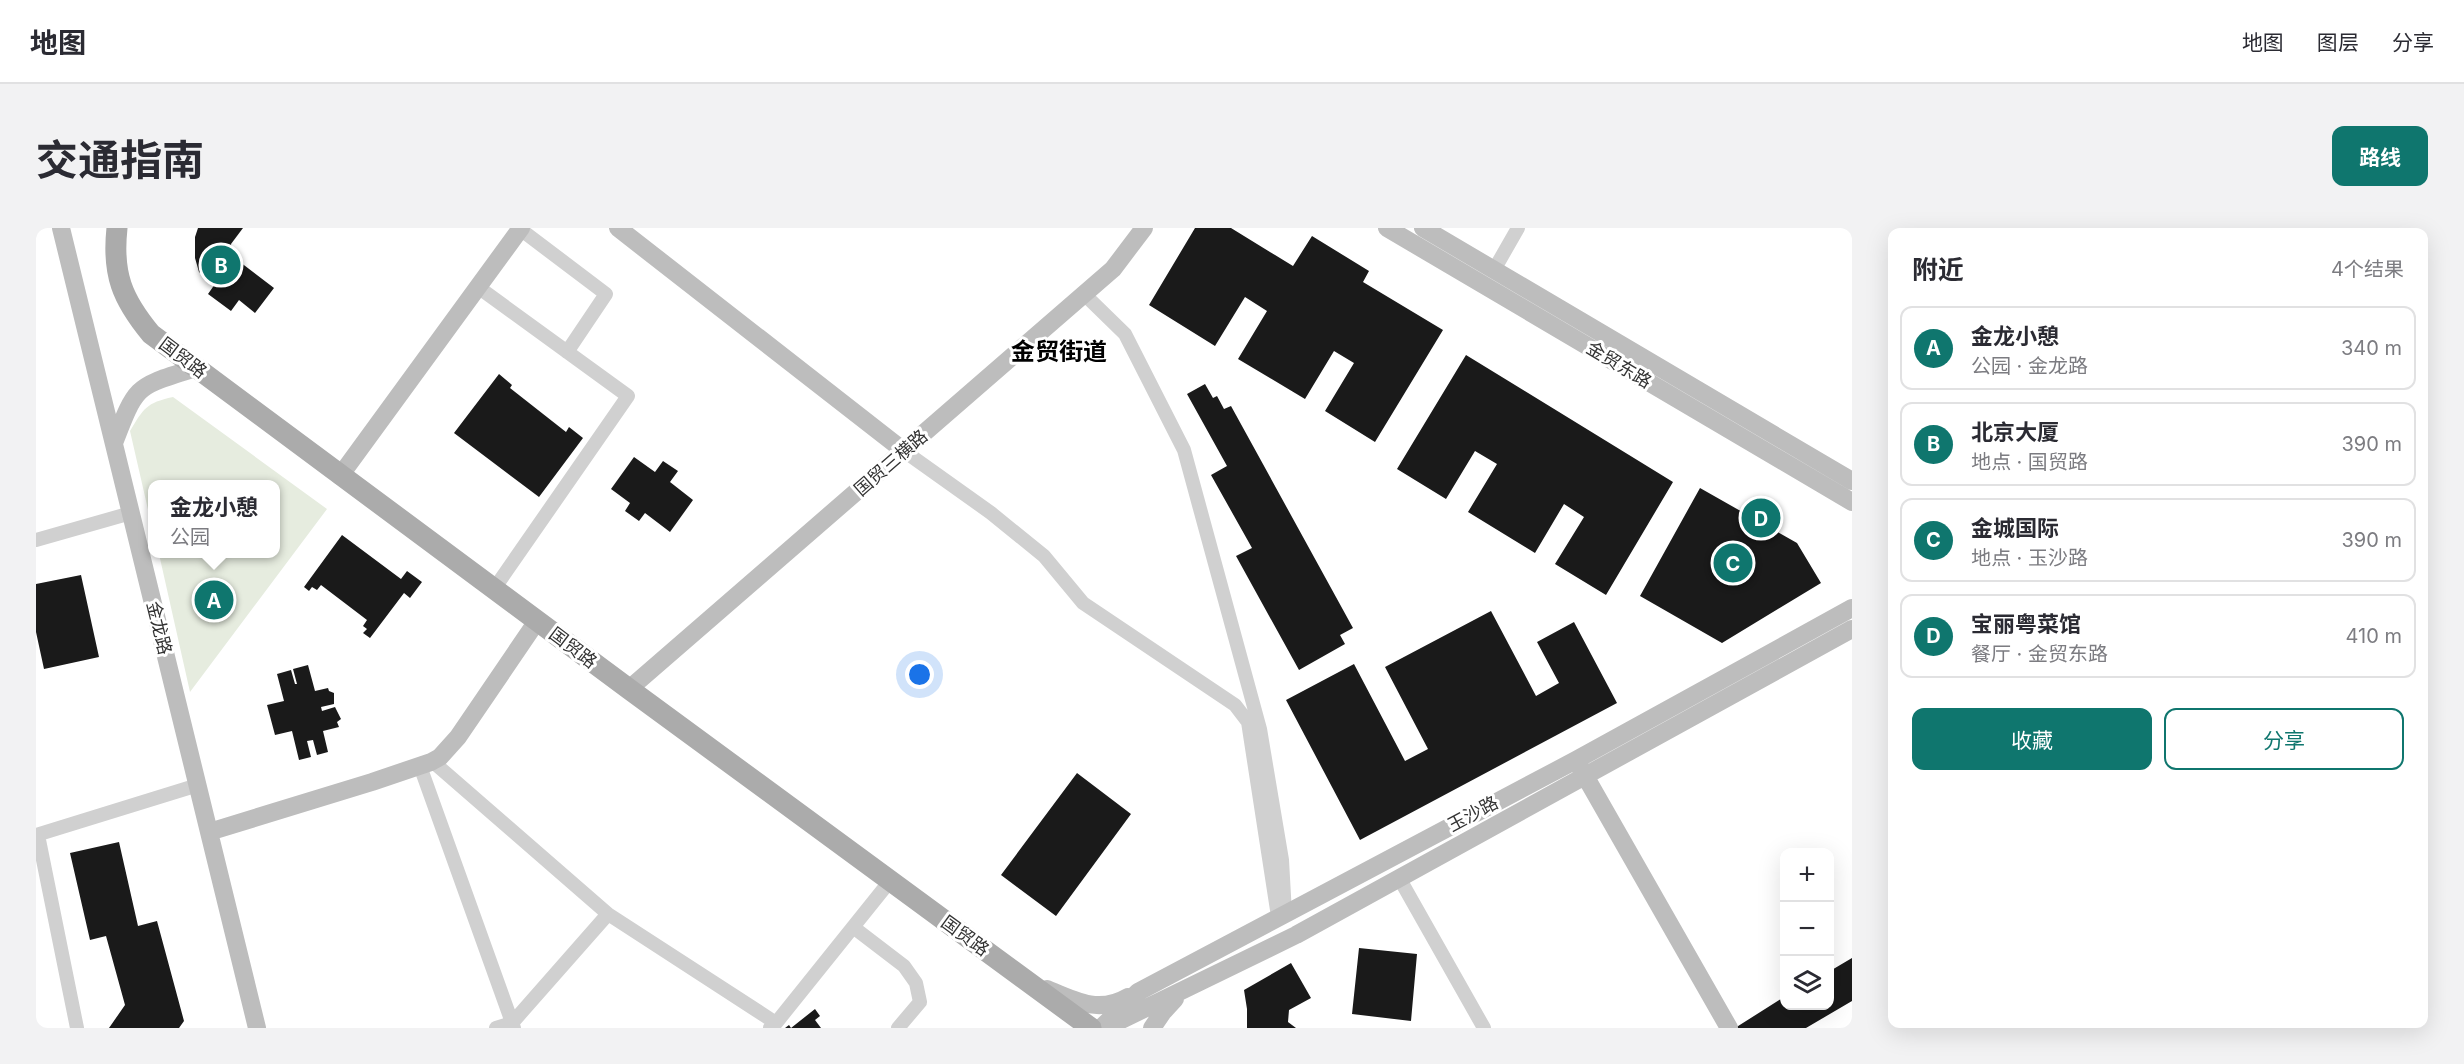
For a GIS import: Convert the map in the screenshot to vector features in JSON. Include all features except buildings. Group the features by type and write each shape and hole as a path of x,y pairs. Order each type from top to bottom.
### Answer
{"main road":[{"name":"金龙路","path":"61,228 257,1028"},
{"name":"国贸路","path":"117,228 115,246 119,281 132,310 151,334 340,476 1091,1028"},
{"path":"340,476 520,228"},
{"path":"618,228 904,451"},
{"name":"国贸三横路","path":"629,689 1084,294 1113,268 1144,228"},
{"name":"金贸东路","path":"1386,228 1852,502"},
{"name":"金贸东路","path":"1423,228 1852,481"},
{"path":"114,442 136,392 156,381 196,368"},
{"name":"玉沙路","path":"1105,1028 1296,935 1852,608"},
{"path":"209,832 426,764 440,757 458,737 537,621"},
{"name":"玉沙路","path":"1101,1028 1138,992 1281,916 1581,768 1852,628"},
{"path":"1581,768 1729,1028"},
{"path":"1028,982 1068,998 1103,1006 1116,1004 1138,992"},
{"path":"1152,1028 1163,1012 1184,990"}],"street":[{"path":"520,228 606,294 567,352"},
{"path":"1494,270 1518,228"},
{"path":"478,287 628,396 494,589"},
{"path":"1084,294 1125,334 1184,450 1260,729 1282,860 1281,916"},
{"path":"904,451 991,513 1044,556 1083,603 1235,705 1248,722 1281,916"},
{"path":"36,540 131,513"},
{"path":"426,764 608,914 773,1026 890,881"},
{"path":"426,764 513,1025"},
{"path":"77,1028 37,835 198,785"},
{"path":"1402,883 1484,1028"},
{"path":"496,1028 513,1025 608,914"},
{"path":"854,927 904,966 916,983 921,1002 898,1028"}],"shaded area":[{"path":"173,397 327,509 190,692 160,558 280,558 280,480 148,480 148,510 130,431 147,408"}],"place":[{"name":"北京大厦","path":"221,265"},
{"name":"宝丽粤菜馆","path":"1761,518"},
{"name":"金城国际","path":"1733,563"},
{"name":"金龙小憩","path":"214,600"}],"district":[{"name":"金贸街道","path":"1059,352"}]}
